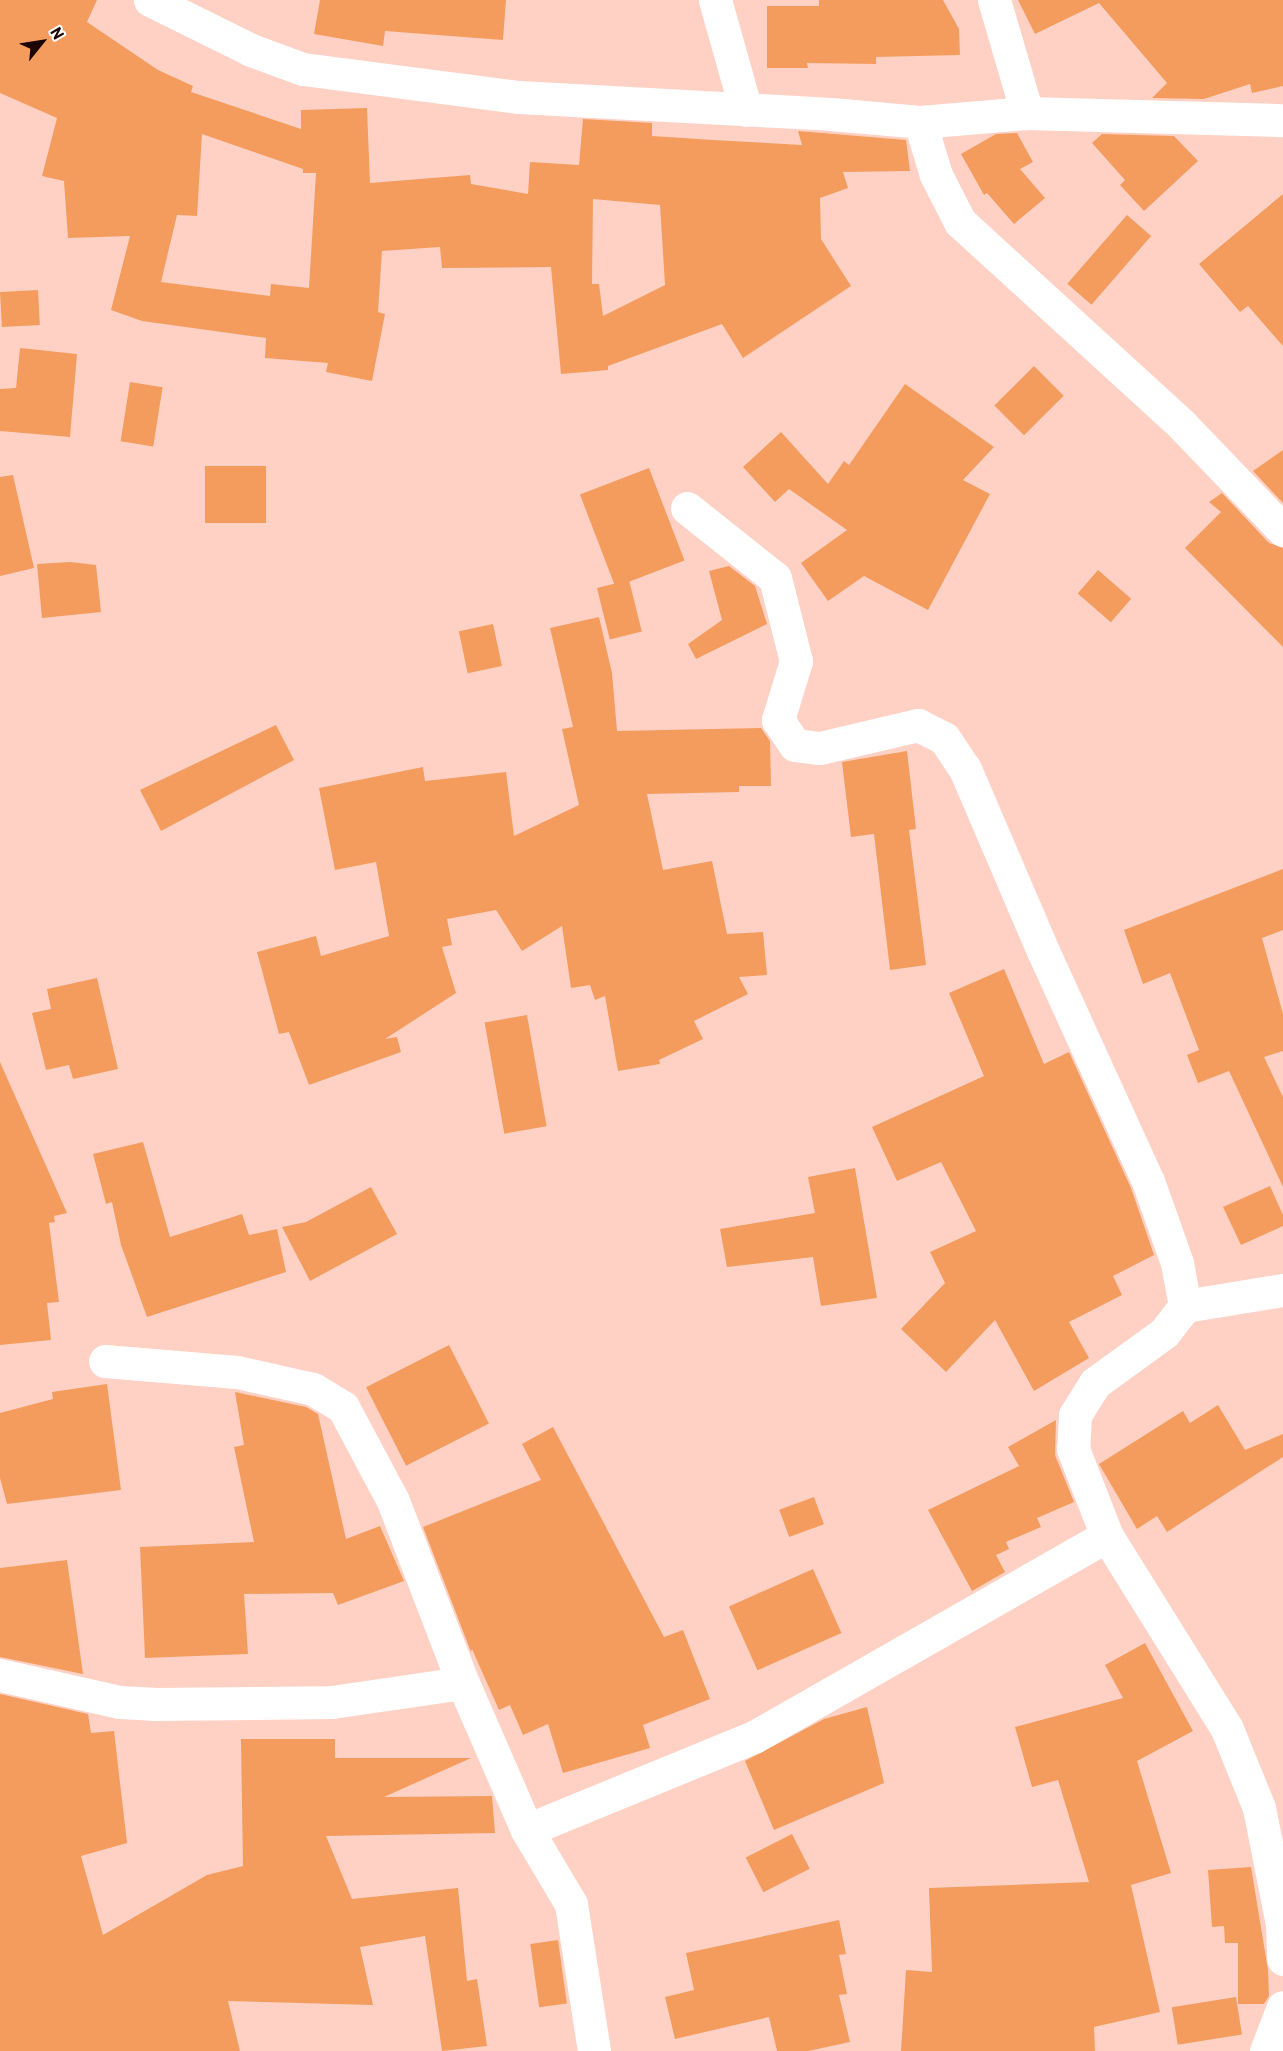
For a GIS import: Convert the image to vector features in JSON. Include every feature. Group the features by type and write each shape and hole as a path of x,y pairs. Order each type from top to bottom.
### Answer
{"street":[{"path":"150,0 251,50 303,69 519,98 920,122 1028,113 1283,120"},
{"path":"715,0 746,110"},
{"path":"994,0 1028,113"},
{"path":"920,122 936,175 960,222 1182,425 1283,530"},
{"path":"687,508 775,578 796,661 778,720 795,745 820,748 918,725 944,738 965,769 1042,951 1148,1181 1177,1263 1185,1306"},
{"path":"1283,1290 1185,1306 1164,1333 1095,1383 1075,1415 1073,1449 1107,1536 1227,1729 1258,1808 1282,1924 1283,1959"},
{"path":"105,1361 237,1372 313,1389 343,1407 393,1501 463,1683 526,1830 571,1904 594,2051"},
{"path":"526,1830 754,1737 1107,1536"},
{"path":"0,1675 120,1702 153,1704 332,1702 463,1683"},
{"path":"1266,2051 1283,2007"}],"building":[{"path":"0,0 97,0 87,22 158,70 193,86 191,92 301,129 301,110 367,108 370,183 470,175 471,184 528,194 530,162 579,165 583,119 652,123 652,136 713,140 802,145 798,131 906,140 910,171 843,172 848,188 820,198 821,239 851,286 743,358 722,324 608,366 608,370 561,374 551,267 442,268 440,247 382,251 378,312 385,314 372,381 326,372 328,363 265,358 266,338 142,321 111,310 130,236 68,238 64,181 42,176 57,118 0,93","holes":["202,134 303,169 303,173 316,173 309,288 271,284 270,296 161,282 177,215 197,216","593,199 660,205 665,285 603,316 599,284 592,284"]},
{"path":"320,0 506,0 503,40 385,31 383,46 314,34"},
{"path":"819,0 943,0 959,29 960,55 876,57 876,64 807,63 808,68 767,68 767,6 819,6"},
{"path":"1018,0 1283,0 1283,86 1252,93 1250,84 1204,99 1152,98 1167,83 1099,3 1035,34"},
{"path":"1017,133 1033,162 1020,169 1045,198 1014,224 987,193 984,195 961,154 996,134"},
{"path":"1102,134 1174,136 1198,161 1144,211 1120,185 1125,180 1092,143"},
{"path":"1283,194 1283,346 1248,306 1240,312 1199,264"},
{"path":"1127,215 1151,236 1091,305 1067,284"},
{"path":"38,290 40,325 2,327 0,292"},
{"path":"20,348 77,354 70,437 0,431 0,389 16,388"},
{"path":"1034,366 1064,396 1024,435 994,406"},
{"path":"130,382 163,387 153,446 121,441"},
{"path":"905,384 994,447 963,480 990,494 928,610 864,576 828,601 801,563 847,530 789,489 775,502 743,467 781,432 828,484 844,461 849,465"},
{"path":"1283,450 1283,503 1253,471"},
{"path":"205,466 266,466 266,523 205,523"},
{"path":"649,468 684,560 615,587 580,495"},
{"path":"13,475 34,568 0,576 0,477"},
{"path":"1222,493 1269,543 1283,548 1283,647 1185,548 1221,512 1209,502"},
{"path":"70,562 96,565 101,612 42,618 37,564"},
{"path":"729,566 755,586 767,624 696,659 688,644 722,620 709,571"},
{"path":"1098,570 1131,599 1111,622 1078,593"},
{"path":"629,580 642,631 610,639 597,588"},
{"path":"599,617 612,673 617,731 761,728 770,741 771,786 739,786 739,792 647,794 663,870 712,861 727,934 763,932 767,975 739,977 748,994 694,1021 703,1039 659,1060 660,1064 618,1071 605,996 595,1000 590,985 571,988 562,926 522,951 496,910 447,919 452,945 442,947 456,993 385,1039 397,1037 401,1052 309,1085 289,1032 279,1034 257,952 316,936 321,956 389,936 376,862 335,870 319,788 423,767 425,781 506,772 514,836 579,805 562,729 573,727 550,628"},
{"path":"493,624 502,666 468,673 459,631"},
{"path":"276,725 294,760 161,831 140,790"},
{"path":"907,751 916,829 909,830 926,965 890,970 874,834 851,837 842,762"},
{"path":"1283,869 1283,930 1262,938 1283,1014 1283,1051 1264,1057 1283,1097 1283,1187 1229,1071 1198,1083 1187,1055 1199,1050 1170,973 1143,984 1124,930"},
{"path":"1004,969 1044,1064 1069,1052 1131,1188 1154,1255 1113,1276 1122,1295 1069,1322 1089,1358 1034,1391 995,1320 946,1372 901,1329 945,1283 930,1252 976,1231 941,1162 897,1181 872,1127 984,1076 949,993"},
{"path":"97,978 118,1069 73,1079 69,1065 46,1070 32,1013 51,1009 47,989"},
{"path":"527,1015 547,1126 504,1134 485,1022"},
{"path":"0,1062 67,1213 54,1216 55,1222 49,1223 59,1302 47,1303 51,1340 0,1345"},
{"path":"143,1142 170,1237 242,1214 249,1235 277,1229 286,1272 147,1317 121,1245 112,1202 106,1204 93,1154"},
{"path":"855,1168 877,1298 821,1306 813,1257 727,1267 720,1229 815,1213 808,1177"},
{"path":"1270,1186 1283,1215 1283,1226 1241,1245 1223,1207"},
{"path":"371,1187 397,1234 310,1281 282,1227 306,1222"},
{"path":"449,1345 489,1423 406,1466 366,1387"},
{"path":"107,1384 121,1490 7,1504 0,1478 0,1413 53,1399 52,1392"},
{"path":"235,1392 306,1407 318,1414 346,1539 380,1526 404,1581 338,1605 333,1593 244,1594 248,1654 145,1658 140,1547 254,1542 234,1447 244,1445"},
{"path":"1218,1405 1245,1450 1283,1434 1283,1457 1167,1532 1157,1516 1137,1529 1099,1464 1183,1411 1190,1423"},
{"path":"1056,1420 1055,1455 1074,1502 1037,1518 1041,1527 1006,1542 1009,1549 996,1555 1005,1572 972,1591 928,1510 1019,1466 1008,1447"},
{"path":"553,1427 664,1637 683,1630 710,1699 643,1725 650,1748 563,1773 548,1724 523,1735 510,1705 499,1710 472,1649 471,1652 423,1527 541,1480 522,1444"},
{"path":"814,1497 824,1524 789,1537 779,1510"},
{"path":"67,1560 83,1674 0,1657 0,1568"},
{"path":"813,1569 841,1633 757,1670 729,1606"},
{"path":"1145,1643 1193,1731 1137,1761 1171,1873 1131,1885 1160,2012 1094,2027 1095,2051 901,2051 906,1970 932,1972 929,1888 1089,1882 1058,1780 1032,1787 1015,1727 1123,1698 1105,1665"},
{"path":"0,1694 88,1714 91,1733 114,1731 127,1843 81,1856 103,1935 207,1875 243,1866 241,1739 335,1739 335,1758 471,1758 384,1797 492,1796 495,1833 326,1836 352,1899 458,1888 467,1981 477,1979 487,2046 442,2051 425,1936 360,1947 373,2005 228,2001 240,2051 0,2051"},
{"path":"867,1707 884,1783 774,1830 745,1761 824,1719"},
{"path":"792,1834 810,1869 763,1892 746,1858"},
{"path":"1251,1867 1268,1970 1269,1996 1264,2004 1238,2004 1238,1943 1225,1943 1224,1926 1212,1927 1208,1870"},
{"path":"839,1920 846,1954 839,1955 847,1994 839,1995 850,2042 808,2051 777,2051 769,2017 675,2039 665,1997 694,1990 686,1953"},
{"path":"558,1940 567,2003 539,2007 530,1944"},
{"path":"1236,1997 1242,2035 1178,2045 1172,2007"}]}
